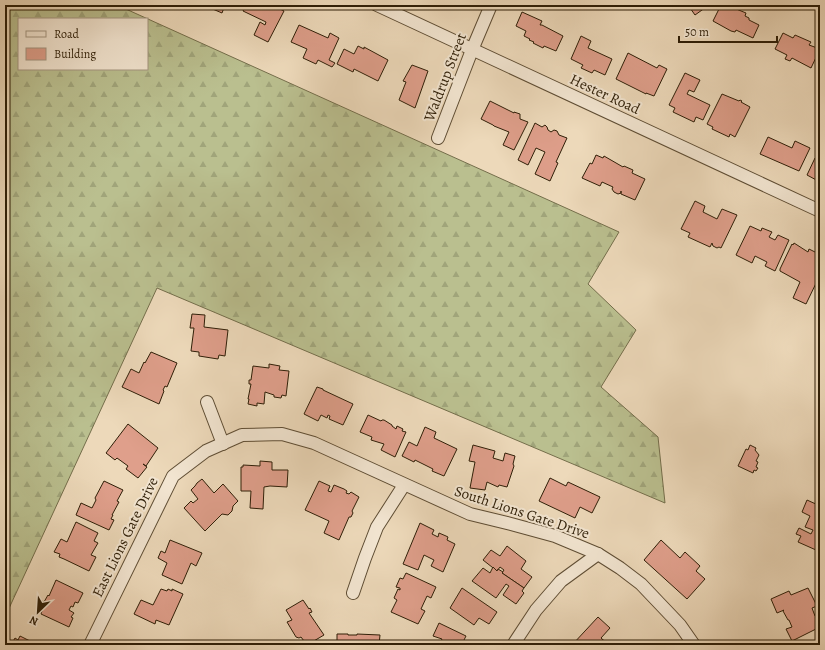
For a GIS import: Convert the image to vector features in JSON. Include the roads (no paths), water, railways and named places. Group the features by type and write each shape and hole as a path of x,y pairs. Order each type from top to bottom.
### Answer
{"street":[{"name":"Hester Road","path":"376,5 820,211"},
{"name":"Waldrup Street","path":"438,138 491,5"},
{"path":"207,402 223,444"},
{"name":"South Lions Gate Drive","path":"223,444 242,435 282,434 314,443 470,514 555,536 598,554 641,584 680,625 694,645"},
{"name":"East Lions Gate Drive","path":"90,645 173,476 206,451 223,444"},
{"path":"353,593 377,527 404,485"},
{"path":"513,645 536,610 561,581 598,554"}]}
